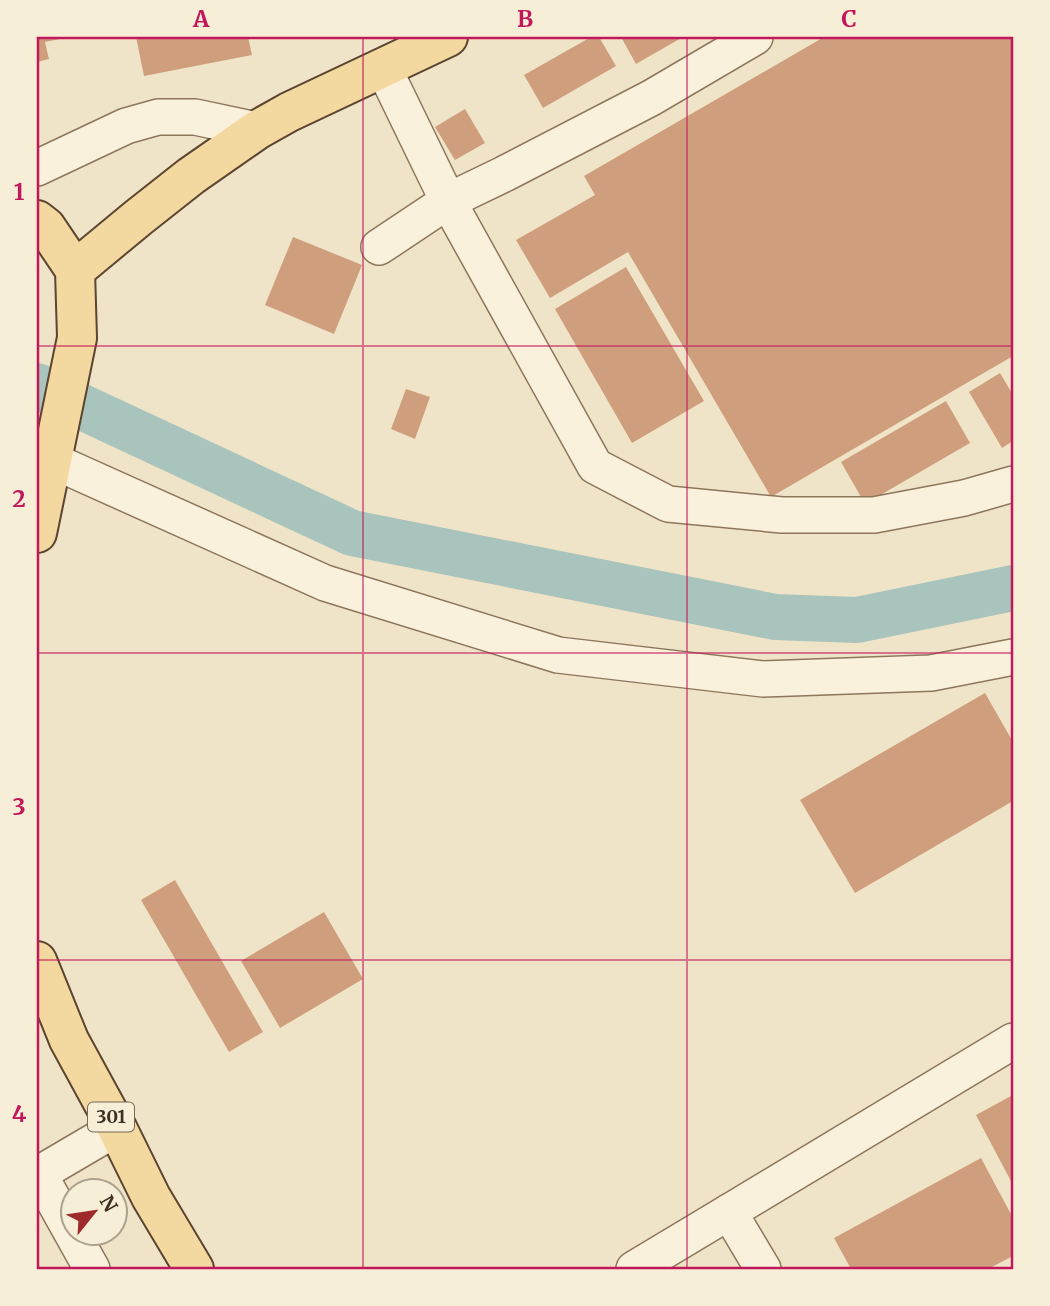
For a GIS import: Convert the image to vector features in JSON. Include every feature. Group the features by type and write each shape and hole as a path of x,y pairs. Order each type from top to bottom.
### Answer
{"main road":[{"path":"75,270 149,208 257,130 383,66 449,37"},
{"path":"37,220 46,228 75,270 77,338 42,496"},
{"name":"301","path":"37,961 69,1040 151,1197 194,1269"}],"lane":[{"path":"379,247 447,201 651,98 755,37"},
{"path":"383,66 447,201 595,466 668,504 782,515 874,515 964,498 1013,484"},
{"path":"37,167 126,126 158,117 195,117 257,130"},
{"path":"42,496 558,655 763,679 931,673 1013,657"},
{"path":"634,1269 1013,1041"},
{"path":"92,1269 38,1175 117,1128"},
{"path":"729,1212 763,1269"}],"building":[{"path":"37,37 65,38 45,42 49,59 37,62"},
{"path":"136,37 248,37 252,55 144,76"},
{"path":"591,37 599,37 616,66 543,108 524,75"},
{"path":"621,37 683,37 636,64"},
{"path":"824,37 1013,37 1013,356 771,497 628,252 550,298 516,240 595,195 584,176"},
{"path":"465,109 485,143 455,160 435,127"},
{"path":"293,237 362,265 334,334 265,305"},
{"path":"626,267 704,401 632,443 555,309"},
{"path":"1000,373 1013,395 1013,441 1002,448 969,392"},
{"path":"406,389 430,397 415,439 391,429"},
{"path":"946,401 970,443 865,504 841,462"},
{"path":"985,693 1013,742 1013,801 855,893 800,800"},
{"path":"175,880 263,1032 229,1052 141,900"},
{"path":"324,912 363,979 280,1028 241,961"},
{"path":"1011,1096 1013,1100 1013,1185 976,1115"},
{"path":"981,1158 1013,1218 1013,1256 988,1269 851,1269 834,1238"}],"waterway":[{"path":"37,386 352,533 775,617 857,620 1013,588"}]}
